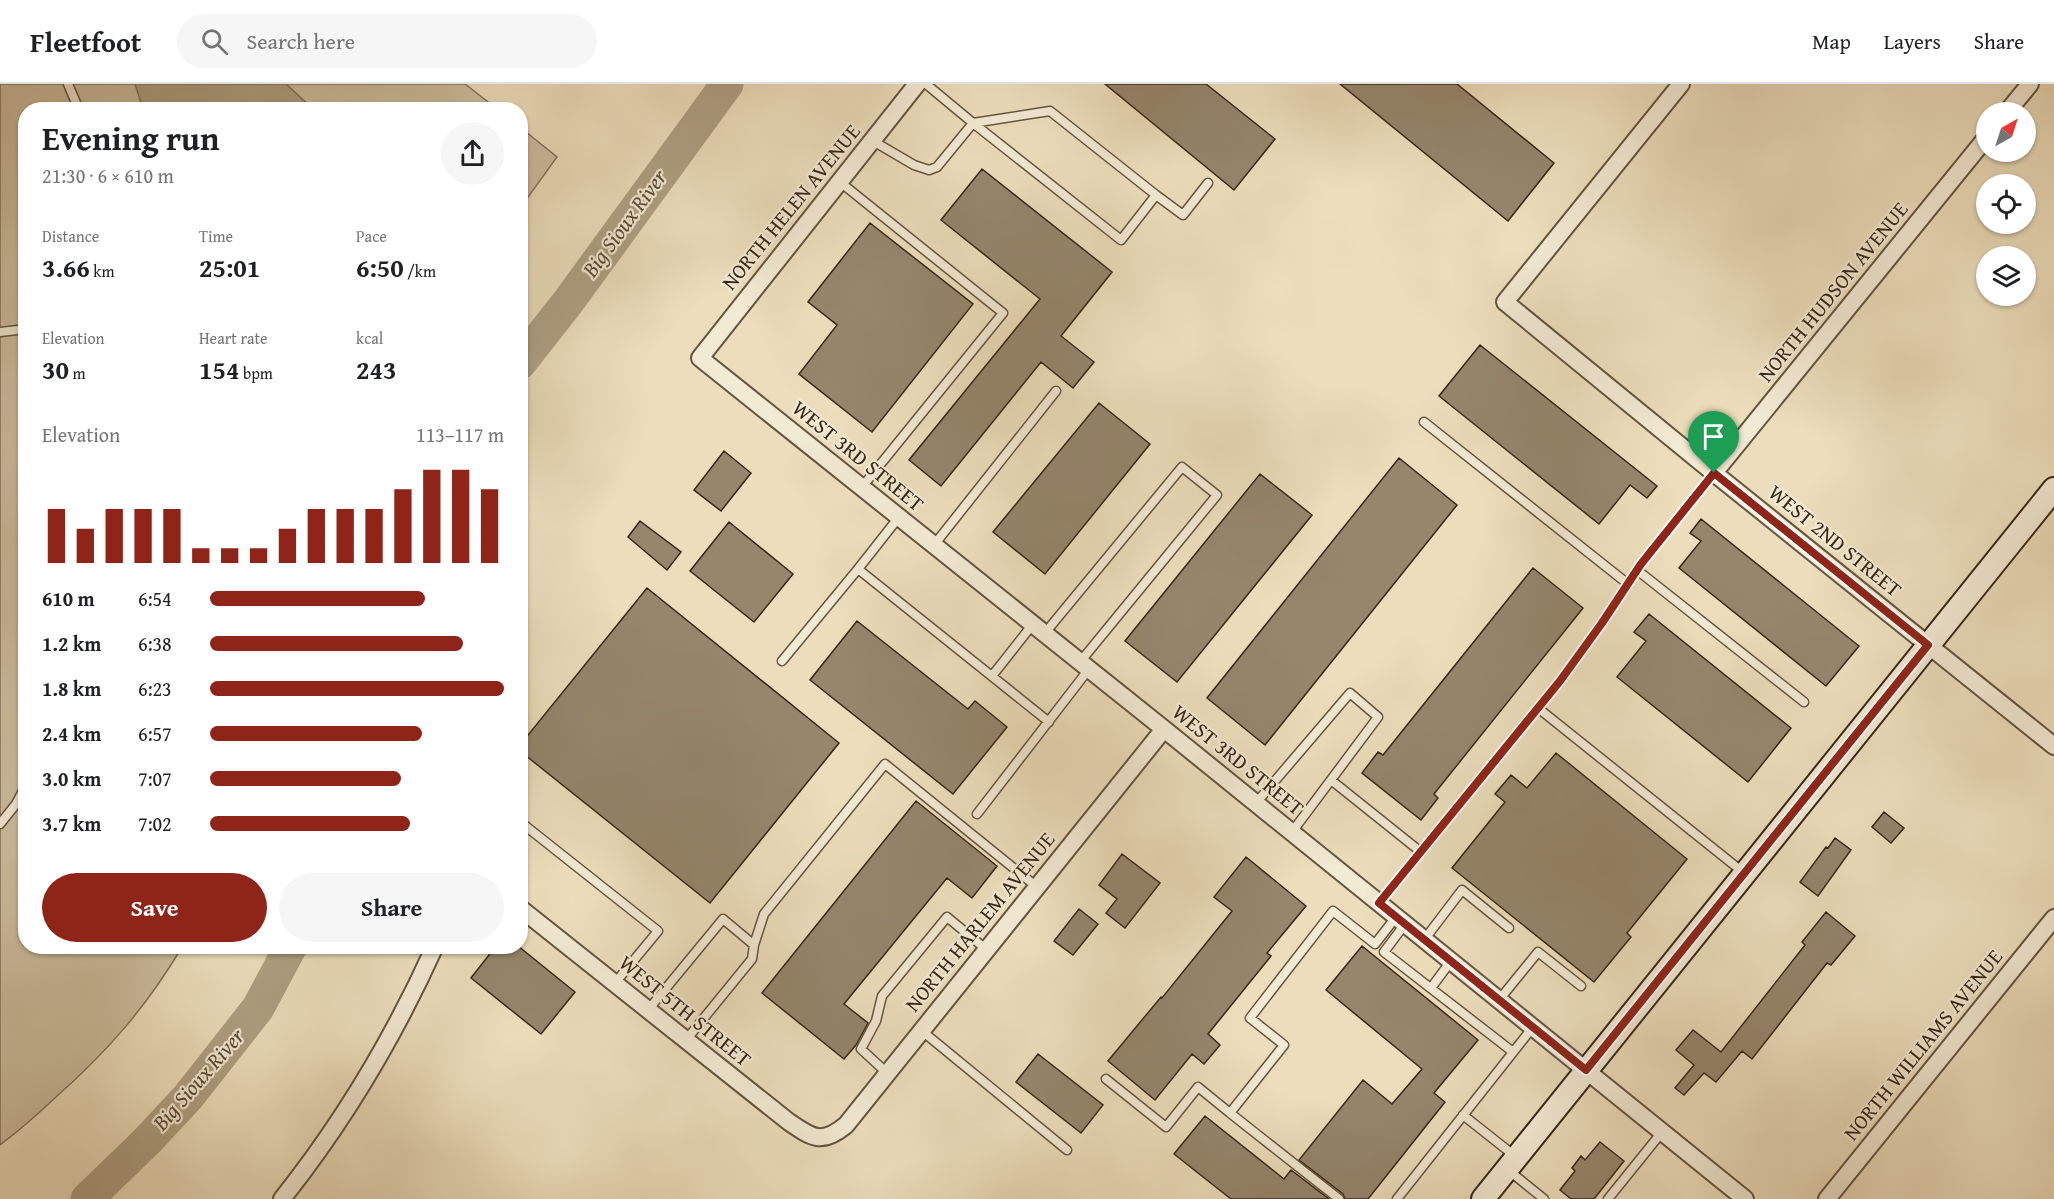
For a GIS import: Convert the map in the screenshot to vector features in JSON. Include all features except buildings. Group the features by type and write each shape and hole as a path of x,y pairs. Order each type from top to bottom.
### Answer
{"main road":[{"path":"1483,1199 2054,489"}],"street":[{"name":"NORTH HELEN AVENUE","path":"700,358 918,84"},
{"name":"WEST 2ND STREET","path":"1681,84 1505,302 2054,746"},
{"path":"2015,102 2030,84"},
{"name":"NORTH HUDSON AVENUE","path":"1714,473 1976,150"},
{"name":"WEST 3RD STREET","path":"700,358 1256,803 1745,1199"},
{"name":"NORTH HARLEM AVENUE","path":"827,1138 846,1125 1164,729"},
{"name":"WEST 5TH STREET","path":"528,914 804,1132 816,1138 827,1138"},
{"name":"NORTH WILLIAMS AVENUE","path":"1827,1199 2054,918"},
{"path":"282,1199 310,1164 353,1101 405,1010 431,954"}],"lane":[{"path":"68,84 76,102"},
{"path":"926,84 1121,240 1156,195"},
{"path":"873,141 914,165 929,170 937,166 973,123 1050,111 1183,215 1208,183"},
{"path":"840,182 1003,313 862,487"},
{"path":"0,332 18,330"},
{"path":"934,545 1056,391"},
{"path":"1424,422 1628,584"},
{"path":"977,814 1049,722 1085,666 1217,495 1182,467 1039,629 992,676"},
{"path":"1379,903 1539,708 1582,651 1637,570 1714,473"},
{"path":"782,661 899,517"},
{"path":"858,569 1049,722"},
{"path":"1637,570 1804,702"},
{"path":"1256,803 1350,693 1378,717 1292,832"},
{"path":"1539,708 1744,873"},
{"path":"686,1040 752,959 764,914 885,764 1037,887"},
{"path":"1331,780 1421,852"},
{"path":"0,824 18,800"},
{"path":"528,828 658,931 615,983"},
{"path":"1424,939 1462,890 1509,928"},
{"path":"1230,1113 1284,1045 1250,1018 1333,911 1375,944 1400,920"},
{"path":"887,1073 861,1049 876,1021 882,996 946,917 987,950"},
{"path":"648,1010 723,920 754,945"},
{"path":"1400,920 1384,952 1513,1052"},
{"path":"1499,1000 1538,952 1581,986"},
{"path":"1431,988 1451,961"},
{"path":"1397,1199 1533,1027"},
{"path":"922,1031 1067,1149"},
{"path":"1106,1079 1166,1127 1198,1088 1339,1199"},
{"path":"1462,1115 1544,1199"},
{"path":"1608,1199 1662,1132"}],"shaded area":[{"path":"0,84 465,84 488,102 18,102 18,954 178,954 155,989 109,1045 75,1080 0,1145"},
{"path":"135,84 286,84 305,102 141,102"},
{"path":"528,134 557,157 528,197"}],"waterway":[{"name":"Big Sioux River","path":"528,353 568,302 727,84"},
{"name":"Big Sioux River","path":"87,1199 147,1141 188,1097 258,1008 287,954"}],"route":[{"path":"1714,473 1928,645 1586,1070 1379,903 1560,681 1641,564 1714,473"}]}
